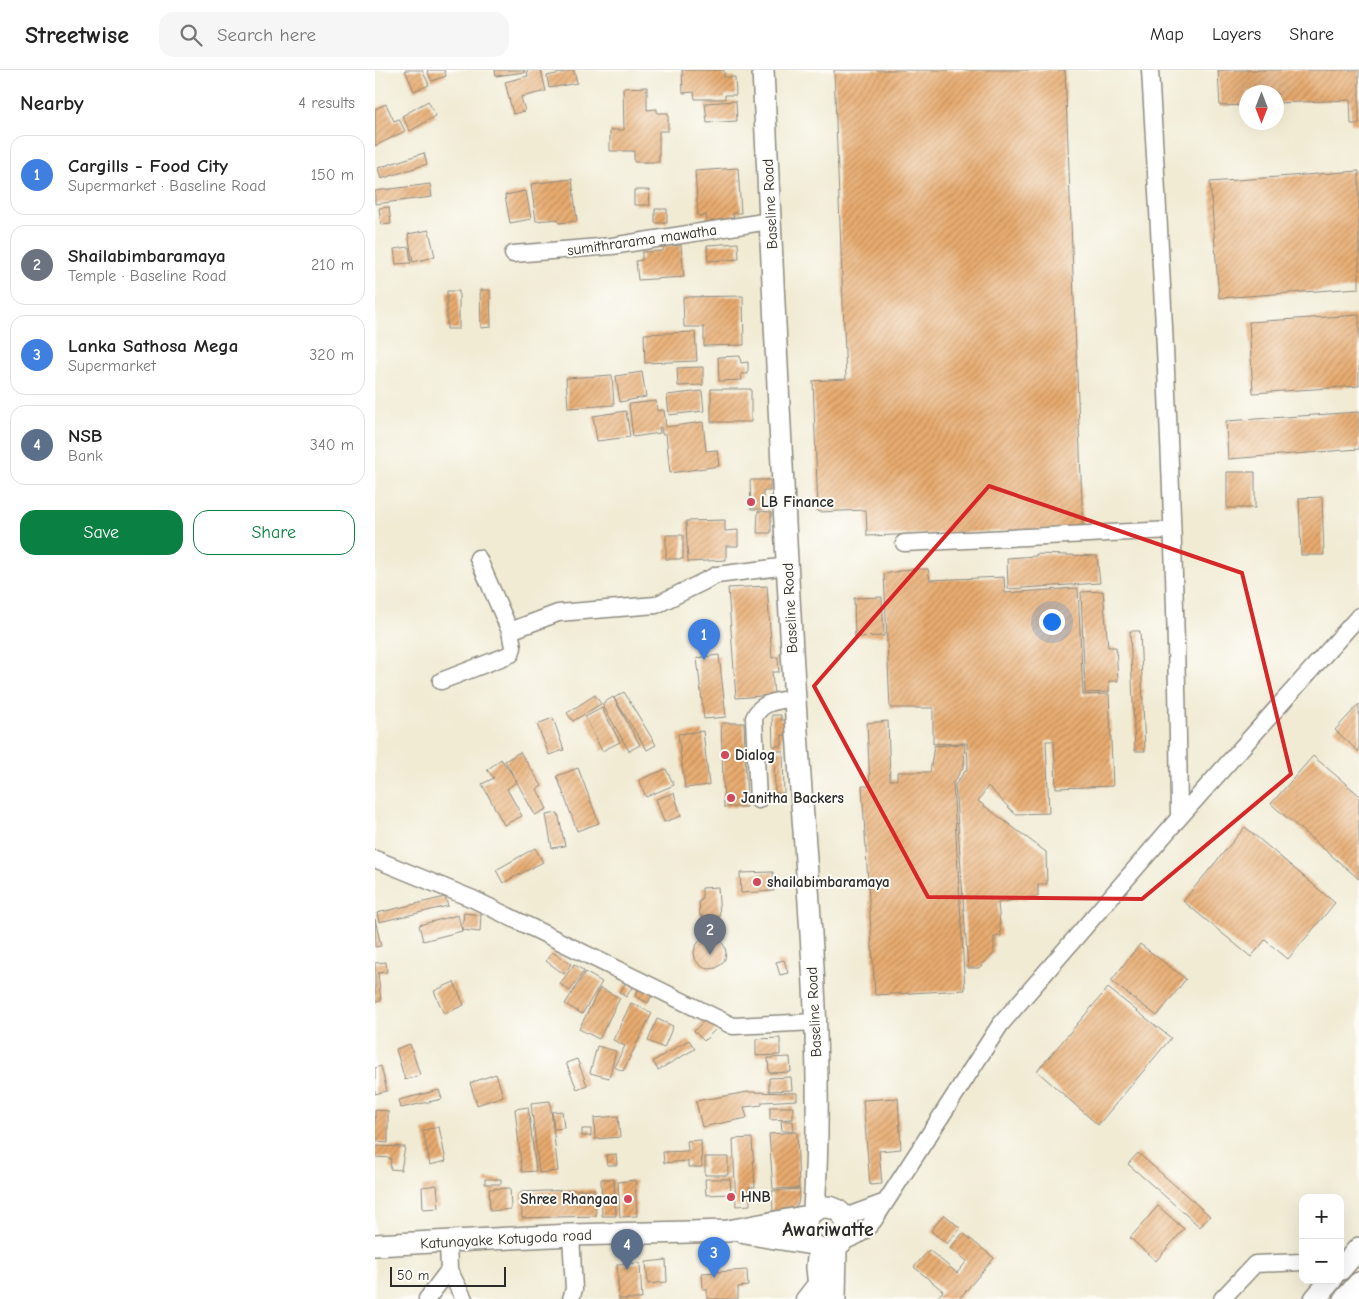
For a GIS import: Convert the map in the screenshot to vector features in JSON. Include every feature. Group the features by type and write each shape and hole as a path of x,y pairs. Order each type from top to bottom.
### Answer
{"main road":[{"name":"Baseline Road","path":"763,70 795,698 815,1022 818,1146 825,1213"},
{"name":"Katunayake Kotugoda road","path":"375,1246 571,1235 728,1231 825,1213"},
{"path":"819,1290 817,1267 827,1245 847,1233 825,1213 805,1230 827,1245 835,1299"},
{"name":"Katunayake Kotugoda road","path":"728,1231 827,1245"},
{"path":"1345,1299 1359,1283"},
{"path":"1315,1299 1328,1284"}],"street":[{"path":"1150,70 1161,251 1173,530 1177,643 1179,818"},
{"name":"sumithrarama mawatha","path":"513,254 612,246 770,221"},
{"path":"904,544 1173,530"},
{"path":"441,681 511,654 513,647 510,631 478,558"},
{"path":"510,631 558,613 656,605 717,575 788,566"},
{"path":"827,1245 857,1236 867,1230 1000,1025 1179,818 1359,616"},
{"path":"758,800 754,718 758,708 767,704 795,698"},
{"path":"375,859 473,899 733,1026 815,1022"},
{"path":"825,1213 883,1203"},
{"path":"571,1235 574,1289 571,1299"},
{"path":"448,1242 449,1270 465,1299"},
{"path":"1221,1299 1255,1264 1299,1262"},
{"path":"427,1299 449,1270"},
{"path":"804,1299 819,1290"}],"highlighted area":[{"path":"989,486 1242,573 1291,774 1142,899 928,897 814,686"}],"building":[{"path":"405,70 422,70 429,85 414,91"},
{"path":"427,70 444,70 446,76 432,81"},
{"path":"495,70 524,70 525,72 496,76"},
{"path":"527,70 541,70 546,91 521,97 525,111 513,114 505,82 528,76"},
{"path":"574,70 577,83 549,88 547,76"},
{"path":"682,70 724,70 724,77 735,77 736,95 725,95 725,99 695,99 694,92 683,93"},
{"path":"834,70 1065,70 1083,528 867,536 866,510 818,512 813,381 846,379"},
{"path":"1218,70 1359,70 1359,124 1351,124 1350,100 1284,103 1284,85 1239,85 1239,105 1220,106"},
{"path":"647,87 647,110 657,109 657,113 668,113 668,131 659,131 659,162 634,162 634,151 610,151 610,130 624,130 623,88"},
{"path":"428,101 436,116 410,131 402,116"},
{"path":"736,101 737,121 707,123 705,103"},
{"path":"386,104 394,121 399,119 405,131 375,146 375,109"},
{"path":"424,153 427,164 381,179 378,168"},
{"path":"738,168 741,213 733,213 734,221 707,223 706,215 698,216 695,171"},
{"path":"1359,171 1359,288 1219,298 1210,182"},
{"path":"572,179 577,221 559,223 558,219 536,221 531,184"},
{"path":"430,184 432,197 375,204 375,191"},
{"path":"634,190 649,190 650,205 634,205"},
{"path":"526,191 531,219 510,223 505,195"},
{"path":"389,207 391,224 381,225 379,208"},
{"path":"655,209 667,209 667,223 655,223"},
{"path":"429,230 435,257 413,262 408,234"},
{"path":"738,243 739,259 708,261 707,245"},
{"path":"681,245 684,277 638,280 636,261 642,260 642,252 663,251 663,246"},
{"path":"409,247 411,263 396,264 394,249"},
{"path":"480,290 490,290 491,327 481,328"},
{"path":"447,291 459,291 459,329 447,329"},
{"path":"743,296 744,345 704,346 704,327 684,327 683,297"},
{"path":"1359,315 1359,386 1253,393 1249,322"},
{"path":"695,332 697,361 645,363 644,334"},
{"path":"740,356 741,363 748,362 748,374 741,374 742,380 719,381 718,357"},
{"path":"703,367 703,385 678,386 677,368"},
{"path":"642,372 646,397 620,402 616,376"},
{"path":"612,375 614,405 568,408 566,378"},
{"path":"711,389 751,389 751,422 711,422"},
{"path":"702,391 704,411 669,415 667,395"},
{"path":"656,401 657,411 664,410 666,427 703,422 706,451 717,450 719,466 670,473 666,434 662,434 661,427 659,427 660,433 633,437 629,404"},
{"path":"626,411 630,437 597,441 593,416"},
{"path":"1359,412 1359,449 1228,459 1226,421"},
{"path":"1227,472 1255,472 1255,508 1227,508"},
{"path":"750,480 770,480 770,491 763,491 763,509 751,509"},
{"path":"1322,497 1324,555 1301,555 1299,498"},
{"path":"758,511 771,512 771,533 757,533"},
{"path":"725,520 725,531 738,530 738,546 726,546 726,560 688,562 686,521"},
{"path":"666,535 683,535 683,559 666,559"},
{"path":"1036,554 1097,556 1100,583 1008,589 1007,558 1036,556"},
{"path":"910,569 928,569 930,580 1004,577 1005,593 1078,588 1083,695 1109,694 1113,786 1056,788 1054,741 1046,741 1049,813 1015,814 988,786 978,801 1046,852 1047,884 1038,884 1038,896 998,903 1001,936 994,937 994,953 979,968 968,968 955,785 968,767 967,743 933,744 933,708 890,708 884,574"},
{"path":"767,586 772,658 778,657 779,672 772,672 774,695 736,698 728,588"},
{"path":"1103,591 1108,647 1116,647 1118,681 1109,681 1109,692 1085,693 1081,592"},
{"path":"882,597 884,636 855,637 854,598"},
{"path":"1130,631 1140,631 1145,751 1135,751"},
{"path":"719,655 726,717 704,719 697,658"},
{"path":"624,692 656,745 647,750 614,698"},
{"path":"595,695 601,704 573,721 567,713"},
{"path":"613,697 640,745 629,751 602,704"},
{"path":"1359,704 1359,752 1335,730"},
{"path":"602,708 620,742 602,751 585,717"},
{"path":"772,715 781,715 781,720 789,720 789,735 782,735 782,746 773,746"},
{"path":"553,718 564,750 549,755 537,724"},
{"path":"888,721 890,780 897,780 897,772 930,772 934,746 965,744 964,766 953,783 965,990 875,995 862,786 870,786 867,723"},
{"path":"721,723 744,723 747,807 724,807"},
{"path":"703,731 709,785 685,788 678,734"},
{"path":"774,751 783,751 784,793 775,793"},
{"path":"520,752 542,786 537,789 547,809 535,815 505,761"},
{"path":"1313,756 1359,795 1359,879 1271,804"},
{"path":"501,759 517,781 507,789 522,816 504,825 482,784 494,778 487,770"},
{"path":"578,768 599,823 577,831 557,776"},
{"path":"666,769 674,785 646,797 639,780"},
{"path":"674,793 681,816 664,822 656,799"},
{"path":"558,813 565,846 552,848 546,815"},
{"path":"1245,827 1335,903 1288,959 1265,940 1251,957 1183,901"},
{"path":"535,848 543,862 503,883 496,870"},
{"name":"shailabimbaramaya","path":"773,872 774,891 741,893 740,873"},
{"path":"718,887 720,917 703,918 703,916 700,916 699,901 702,900 702,888"},
{"path":"445,897 448,906 379,922 377,913"},
{"path":"464,913 481,915 480,932 462,930"},
{"path":"458,915 462,931 423,941 419,925"},
{"path":"375,919 381,946 375,947"},
{"path":"710,937 716,938 721,942 725,947 725,959 721,964 716,968 710,969 704,968 699,964 695,959 694,953 695,947 699,942 704,938"},
{"path":"1140,944 1186,979 1157,1016 1111,981"},
{"path":"552,952 571,964 564,974 546,961"},
{"path":"784,960 788,973 780,975 776,962"},
{"path":"386,962 387,972 378,973 381,1001 375,1002 375,963"},
{"path":"574,964 584,971 570,991 560,984"},
{"path":"585,972 602,982 582,1014 565,1004"},
{"path":"454,982 464,1005 444,1014 434,991"},
{"path":"626,983 632,988 626,997 619,992"},
{"path":"640,987 653,993 648,1003 635,996"},
{"path":"600,988 620,998 599,1039 579,1029"},
{"path":"1108,988 1171,1038 1098,1125 1037,1071"},
{"path":"631,1003 652,1013 623,1071 614,1067 625,1046 613,1040"},
{"path":"707,1018 717,1028 704,1041 694,1031"},
{"path":"657,1019 673,1026 664,1048 648,1041"},
{"path":"780,1038 780,1055 756,1056 756,1039"},
{"path":"689,1040 695,1049 658,1070 653,1061"},
{"path":"410,1044 420,1075 405,1080 396,1049"},
{"path":"597,1046 616,1051 609,1078 590,1073"},
{"path":"790,1057 791,1072 769,1073 768,1058"},
{"path":"577,1059 587,1085 577,1089 566,1063"},
{"path":"381,1066 387,1091 375,1094 375,1068"},
{"path":"496,1074 503,1096 477,1105 470,1083"},
{"path":"791,1077 792,1090 769,1091 769,1078"},
{"path":"439,1090 442,1099 401,1108 399,1100"},
{"path":"748,1092 797,1093 797,1100 762,1102 762,1105 744,1107 747,1118 702,1127 696,1101"},
{"path":"898,1098 901,1149 879,1151 882,1184 870,1185 863,1100"},
{"path":"550,1101 558,1171 539,1173 531,1103"},
{"path":"528,1107 536,1171 522,1172 515,1109"},
{"path":"770,1107 793,1107 793,1119 770,1120"},
{"path":"375,1110 388,1111 388,1143 375,1142"},
{"path":"562,1111 564,1128 554,1129 552,1112"},
{"path":"618,1116 620,1137 595,1139 594,1118"},
{"path":"781,1121 793,1121 794,1131 782,1131"},
{"path":"439,1127 446,1161 430,1165 423,1130"},
{"path":"582,1129 591,1129 591,1136 582,1136"},
{"path":"797,1132 799,1188 773,1189 769,1134"},
{"path":"752,1138 755,1187 749,1187 750,1205 736,1206 733,1139"},
{"path":"701,1140 702,1167 688,1167 688,1161 664,1163 663,1152 688,1151 687,1141"},
{"path":"375,1146 405,1147 401,1170 390,1169 391,1158 375,1157"},
{"path":"1138,1153 1210,1216 1200,1227 1128,1164"},
{"path":"616,1154 617,1165 607,1165 606,1155"},
{"path":"705,1157 728,1157 728,1175 705,1175"},
{"path":"485,1179 501,1179 501,1184 485,1184"},
{"path":"601,1179 614,1179 616,1216 602,1216"},
{"path":"705,1179 730,1179 731,1194 706,1195"},
{"name":"Shree Rhangaa","path":"635,1180 637,1216 620,1217 618,1182"},
{"path":"437,1185 439,1208 423,1209 422,1187"},
{"path":"510,1188 511,1209 490,1211 489,1189"},
{"path":"595,1189 596,1216 522,1218 521,1192"},
{"path":"800,1189 798,1204 792,1209 773,1213 772,1191"},
{"path":"1158,1206 1184,1229 1156,1261 1130,1238"},
{"path":"944,1214 960,1228 947,1244 931,1231"},
{"path":"963,1233 994,1258 959,1299 936,1299 943,1291 914,1267 929,1250 957,1273 967,1261 950,1248"},
{"path":"666,1260 667,1282 648,1284 646,1262"},
{"path":"640,1263 642,1299 619,1299 617,1264"},
{"path":"747,1270 748,1286 738,1287 738,1299 707,1299 707,1289 703,1289 702,1273"}],"place":[{"name":"LB Finance","path":"751,502"},
{"name":"Cargills - Food City","path":"704,660"},
{"name":"Dialog","path":"725,755"},
{"name":"Janitha Backers","path":"731,798"},
{"name":"shailabimbaramaya","path":"757,882"},
{"name":"Shailabimbaramaya","path":"710,955"},
{"name":"HNB","path":"731,1197"},
{"name":"Shree Rhangaa","path":"628,1199"},
{"name":"NSB","path":"627,1270"},
{"name":"Lanka Sathosa Mega","path":"714,1278"}],"district":[{"name":"Awariwatte","path":"828,1229"}]}
